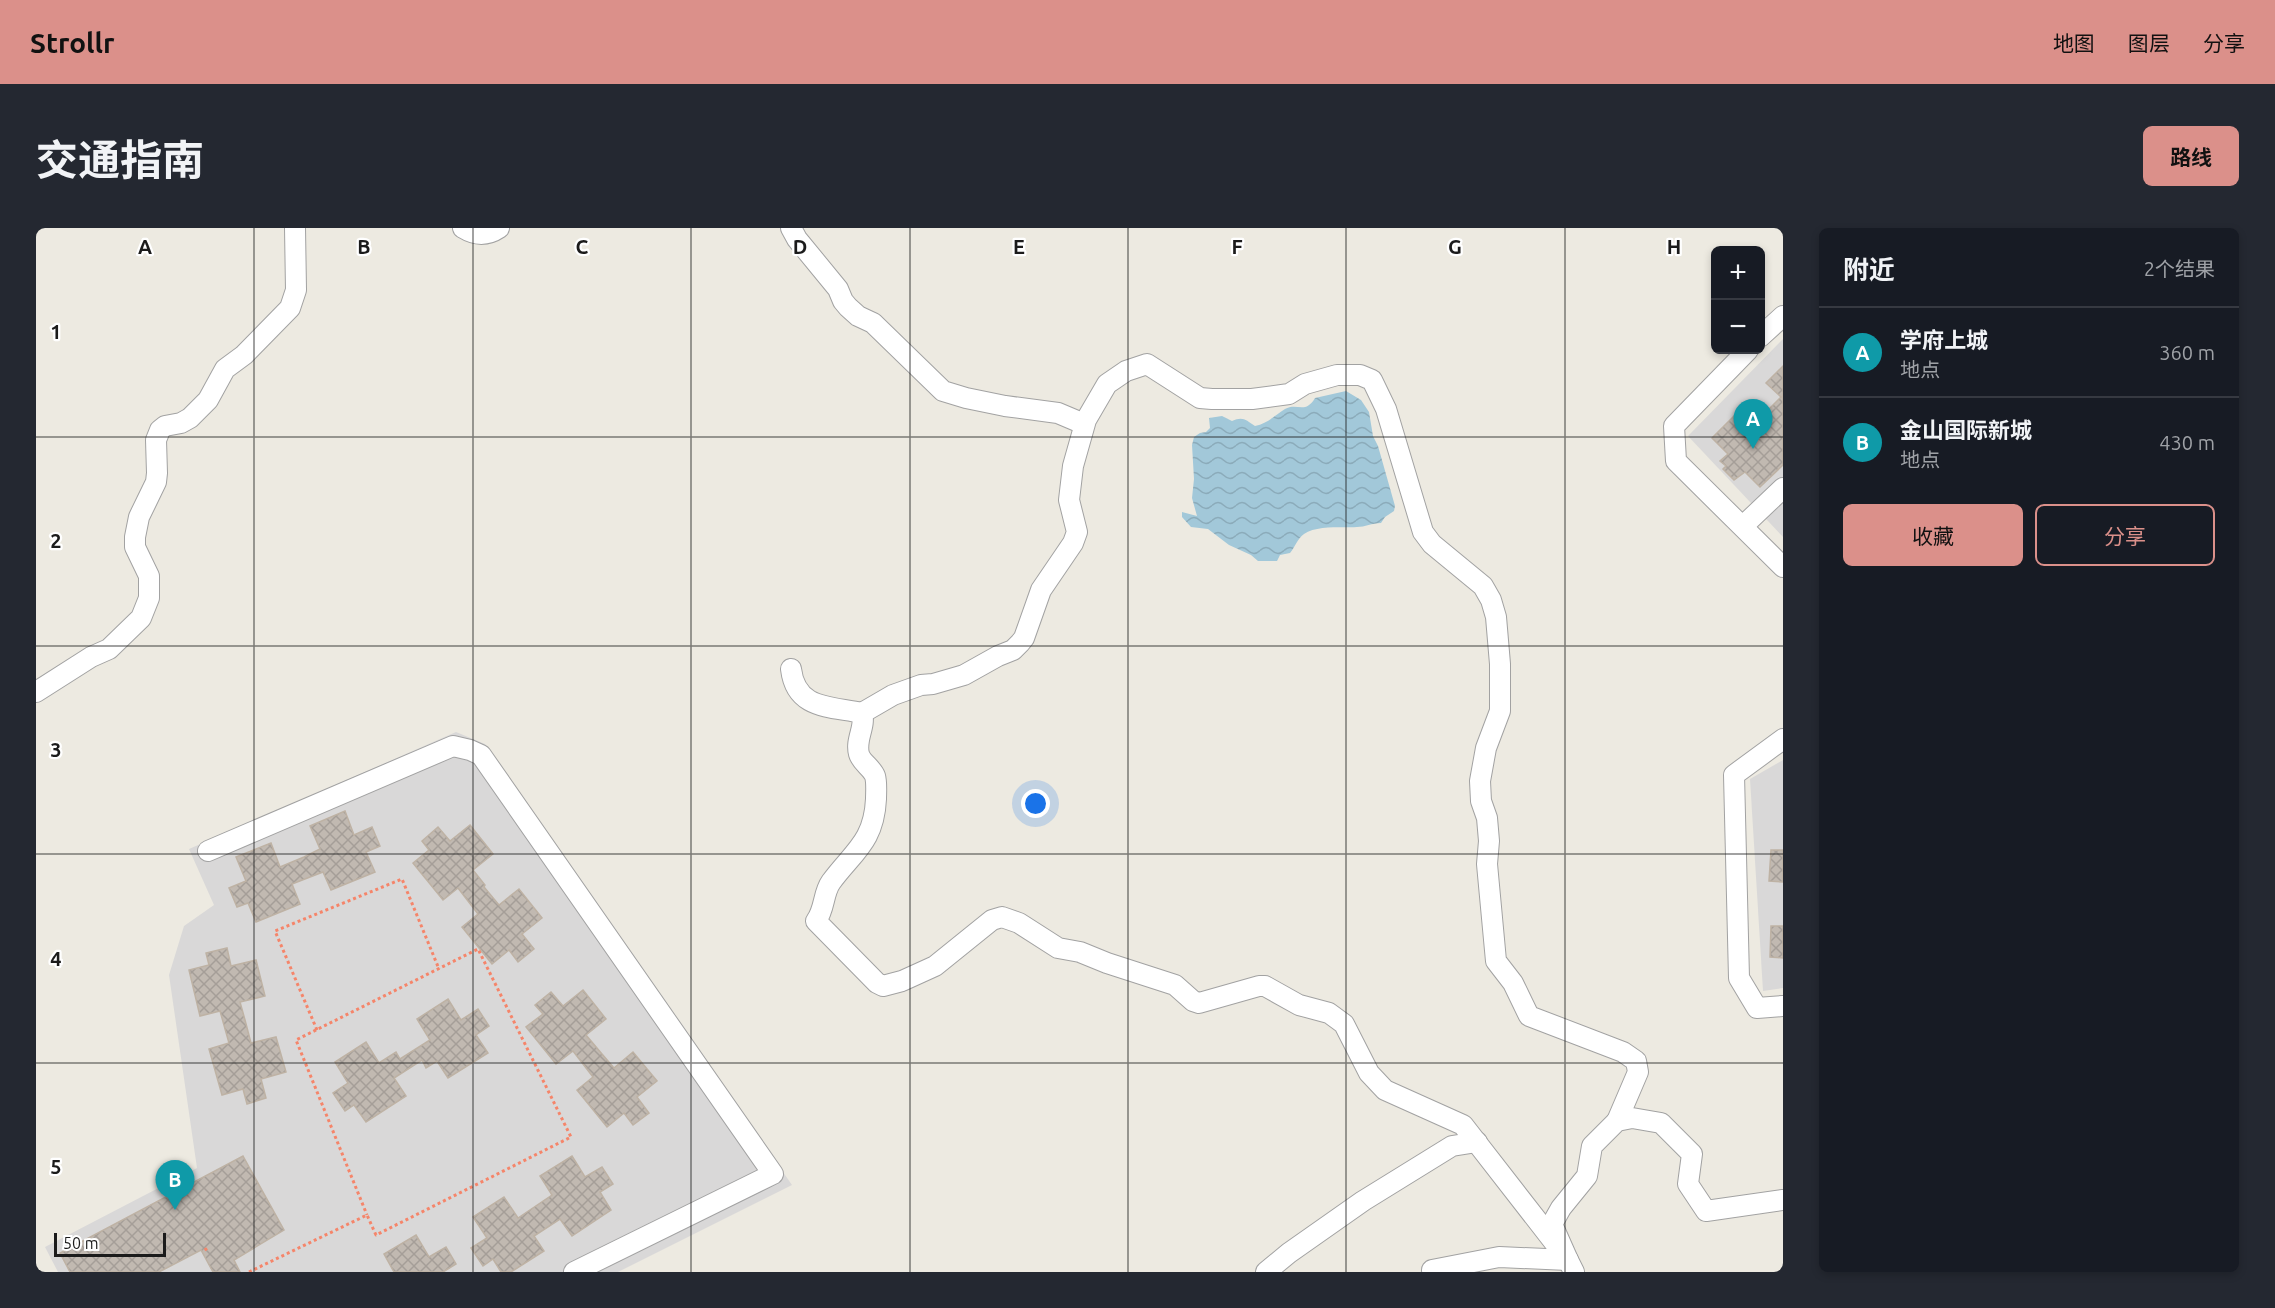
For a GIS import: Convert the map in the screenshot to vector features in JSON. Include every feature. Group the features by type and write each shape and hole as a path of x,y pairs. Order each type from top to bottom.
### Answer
{"street":[{"path":"36,692 91,657 109,649 141,618 149,597 149,576 135,547 135,537 139,517 156,482 156,440 160,430 165,426 181,423 190,418 208,400 225,369 244,355 290,308 296,290 296,228"},
{"path":"463,228 480,235 488,234 499,228"},
{"path":"791,228 797,239 838,289 848,307 858,316 873,323 943,391 1005,406 1058,412 1084,424"},
{"path":"1765,334 1783,316"},
{"path":"1744,354 1674,426 1676,461 1783,567"},
{"path":"791,669 792,680 805,699 814,704 862,714 893,695 921,685 964,675 1013,650 1024,638 1041,590 1073,543 1077,532 1069,500 1073,466 1084,424 1107,384 1116,376 1147,364 1200,398 1212,399 1252,399 1289,394 1305,384 1337,375 1360,375 1372,380 1386,409 1423,532 1432,544 1483,586 1491,600 1496,617 1500,664 1500,711 1486,748 1480,781 1481,801 1487,818 1489,841 1487,864 1496,961 1513,983 1529,1016 1623,1052 1636,1061 1638,1072 1617,1121 1592,1146 1587,1176 1561,1208 1552,1224 1571,1266"},
{"path":"1743,526 1783,488"},
{"path":"862,714 864,720 858,739 859,755 875,776 874,821 861,846 829,885 824,905 816,921 877,982 883,986 922,974 947,958 992,920 1002,917 1010,918 1058,948 1080,951 1107,963 1175,984 1192,1001 1198,1003 1265,986 1309,1009 1329,1013 1344,1024 1369,1073 1386,1090 1463,1125 1571,1266"},
{"path":"1783,739 1734,775 1739,978 1758,1008 1783,1006"},
{"path":"208,851 453,746 481,755 774,1174 574,1272"},
{"path":"1617,1121 1632,1118 1661,1123 1692,1154 1688,1184 1706,1211 1783,1200"},
{"path":"1266,1272 1290,1252 1363,1201 1422,1164 1452,1146 1477,1142"},
{"path":"1432,1270 1499,1257 1571,1266"}],"path":[{"path":"317,1030 275,931 402,879 439,969"},
{"path":"478,949 571,1137 376,1234 296,1040 439,969 478,949"},
{"path":"250,1272 367,1215"}],"shaded area":[{"path":"1783,339 1783,537 1688,436"},
{"path":"456,732 485,744 792,1185 618,1272 58,1272 45,1247 197,1168 169,975 184,926 214,905 189,849"},
{"path":"1783,760 1783,988 1763,991 1750,779"}],"water":[{"path":"1346,391 1361,400 1369,412 1373,436 1395,506 1394,511 1381,523 1309,531 1300,538 1290,553 1280,555 1277,561 1258,561 1251,555 1229,545 1208,529 1191,527 1182,517 1182,512 1197,516 1192,498 1194,479 1192,445 1194,437 1210,428 1209,418 1222,416 1232,421 1242,419 1255,426 1289,407 1308,406 1315,398"}],"building":[{"path":"1783,366 1783,465 1760,487 1745,472 1734,480 1723,469 1726,466 1720,461 1728,454 1712,438 1745,405 1759,419 1781,397 1766,383"},
{"path":"345,811 354,835 372,827 380,846 366,852 375,872 331,890 323,872 292,884 300,904 256,922 248,903 237,907 229,888 246,881 236,857 271,843 280,867 304,857 320,849 310,826"},
{"path":"470,825 493,854 473,870 485,885 484,887 499,905 519,889 542,918 522,934 534,949 518,962 509,950 492,964 462,927 478,914 458,888 443,900 413,863 429,850 422,841 438,827 450,841"},
{"path":"1771,850 1783,850 1783,882 1769,881"},
{"path":"1771,926 1783,926 1783,958 1770,957"},
{"path":"227,948 231,966 256,960 265,996 240,1002 251,1043 276,1037 286,1072 261,1079 266,1098 247,1104 243,1089 222,1095 209,1049 229,1043 220,1011 200,1016 189,970 209,965 206,953"},
{"path":"583,990 606,1019 586,1035 614,1068 633,1052 657,1081 637,1097 649,1113 633,1125 624,1113 607,1127 577,1090 593,1077 573,1051 556,1064 526,1027 543,1014 535,1005 551,992 563,1006"},
{"path":"448,999 461,1020 478,1009 489,1026 476,1035 488,1053 448,1078 437,1061 426,1068 422,1060 394,1078 406,1096 366,1122 354,1105 345,1111 333,1093 348,1083 335,1062 366,1042 379,1063 396,1052 400,1059 430,1040 417,1019"},
{"path":"243,1156 284,1230 234,1260 240,1272 213,1272 201,1250 159,1272 70,1272 60,1253"},
{"path":"572,1156 585,1177 602,1167 613,1184 600,1192 611,1210 572,1236 560,1219 534,1236 544,1251 511,1272 501,1272 493,1259 483,1266 471,1248 487,1238 473,1217 504,1197 518,1218 552,1195 540,1176"},
{"path":"416,1235 429,1257 446,1247 456,1264 443,1272 394,1272 384,1254"}],"place":[{"name":"学府上城","path":"1753,449"},
{"name":"金山国际新城","path":"175,1210"}]}
